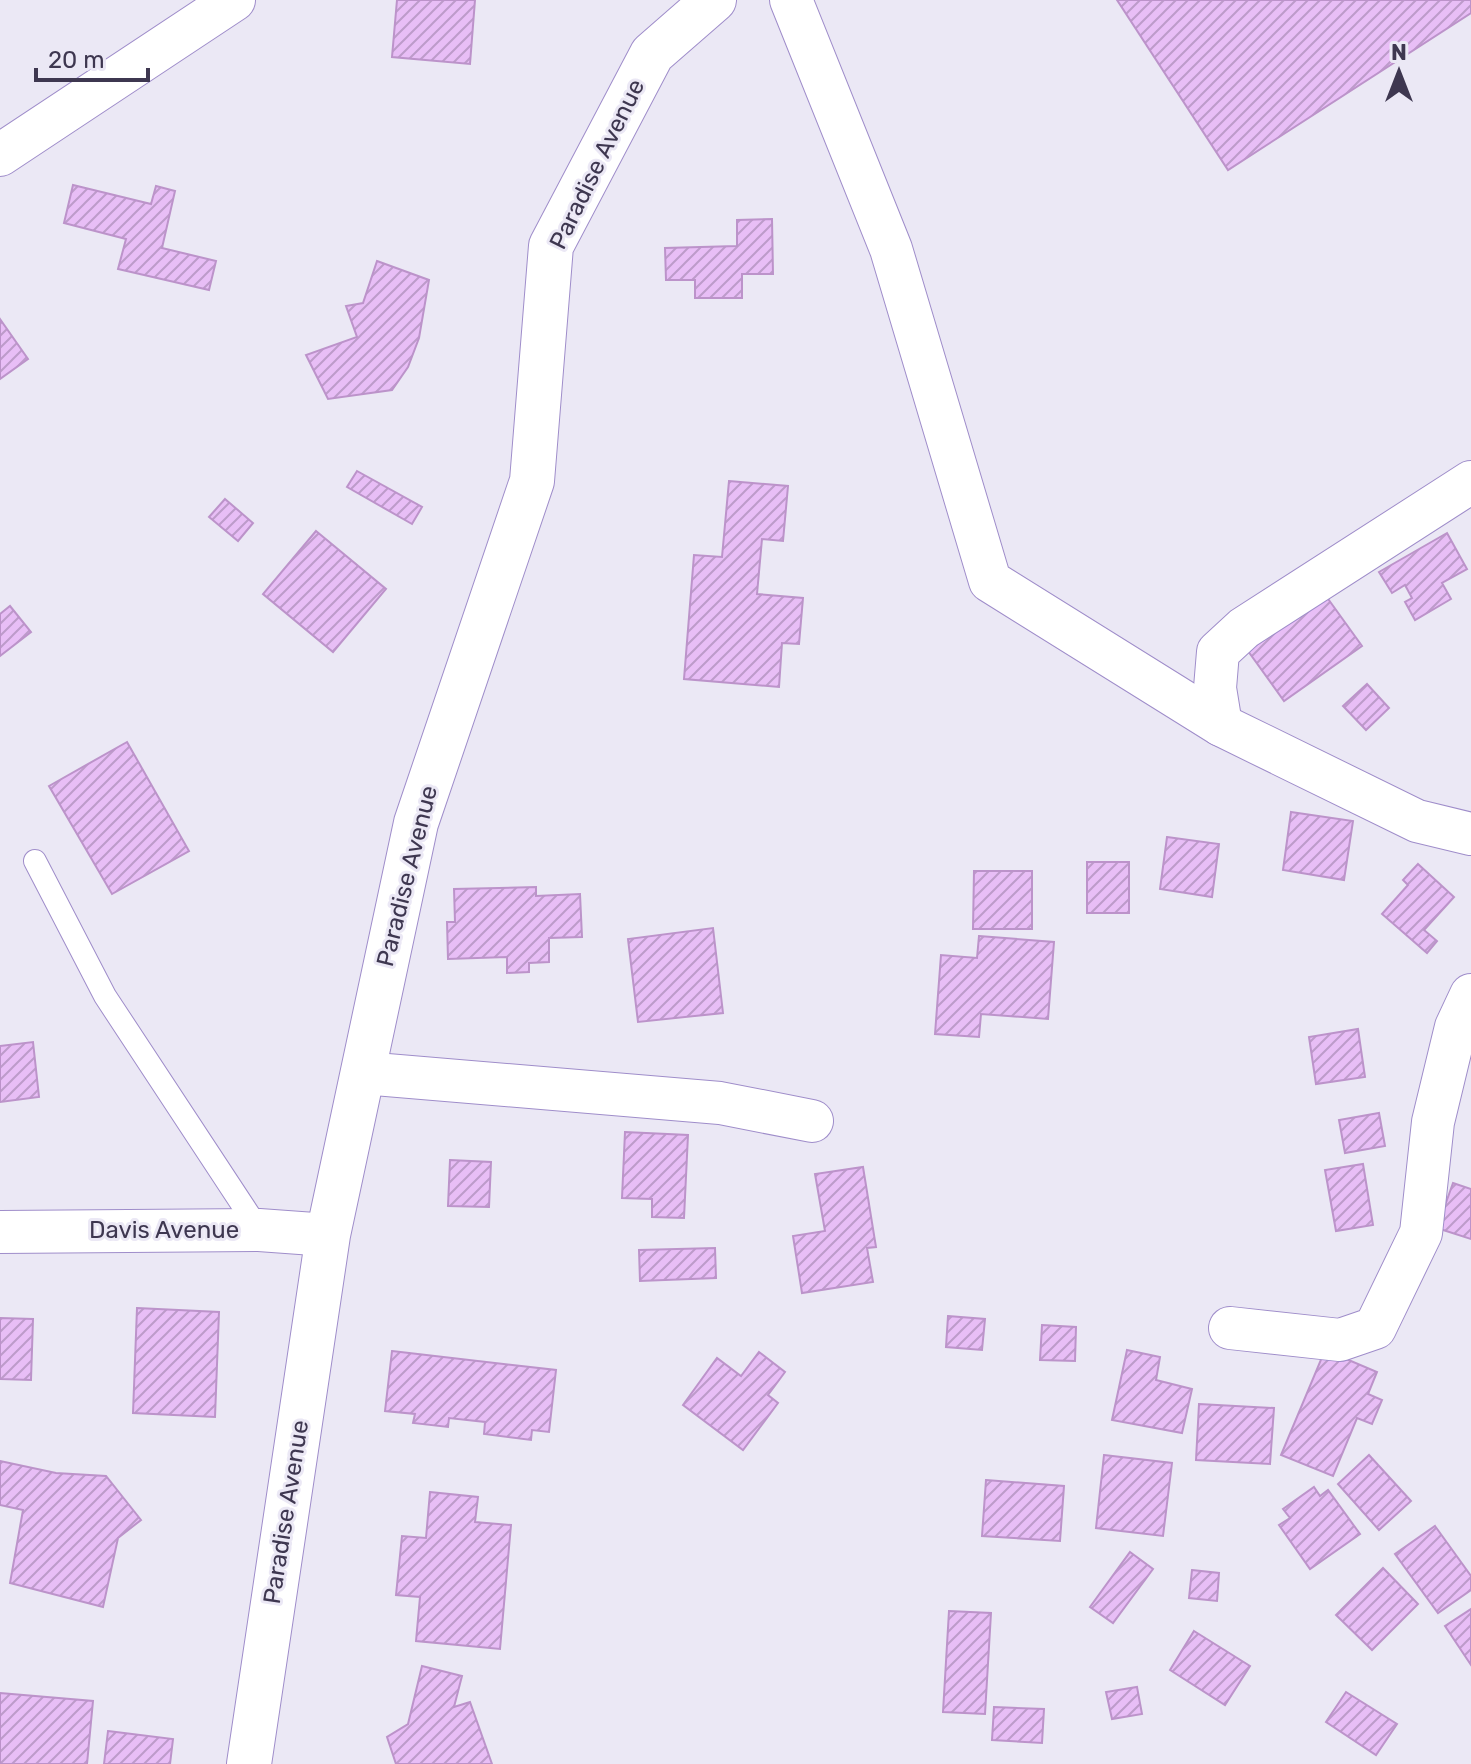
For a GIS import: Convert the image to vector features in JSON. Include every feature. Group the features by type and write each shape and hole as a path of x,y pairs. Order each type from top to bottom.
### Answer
{"street":[{"name":"Paradise Avenue","path":"249,1764 328,1235 416,823 532,481 551,246 652,54 714,0"},
{"path":"791,0 891,249 990,581 1221,725 1417,821 1470,835"},
{"path":"0,155 231,1"},
{"path":"1221,725 1215,688 1218,652 1244,628 1471,482"},
{"path":"1230,1328 1340,1340 1375,1328 1421,1233 1433,1122 1456,1027 1471,995"},
{"path":"363,1073 720,1103 812,1121"},
{"name":"Davis Avenue","path":"0,1232 259,1230 328,1235"}],"lane":[{"path":"35,861 105,996 259,1230"}],"building":[{"path":"397,0 475,0 470,64 392,57"},
{"path":"1117,0 1471,0 1471,13 1228,170"},
{"path":"73,185 151,204 156,186 175,191 162,248 216,261 209,290 118,269 126,239 64,223"},
{"path":"772,219 773,274 742,274 742,298 695,298 695,280 666,280 665,248 737,246 737,220"},
{"path":"377,261 429,280 419,338 408,367 392,390 328,399 306,355 357,337 346,306 363,303"},
{"path":"0,319 28,359 0,379"},
{"path":"357,471 422,507 412,524 347,487"},
{"path":"729,481 788,486 783,541 762,539 757,594 803,598 799,644 782,643 779,687 684,679 694,555 722,557"},
{"path":"225,499 253,523 238,541 209,517"},
{"path":"316,531 386,589 333,652 263,594"},
{"path":"1447,533 1467,569 1442,583 1451,599 1415,620 1405,602 1412,598 1405,585 1392,593 1379,572"},
{"path":"1326,596 1362,646 1284,701 1248,651"},
{"path":"10,606 31,632 0,656 0,614"},
{"path":"1367,684 1389,708 1366,730 1343,706"},
{"path":"127,742 189,851 112,894 49,786"},
{"path":"1291,812 1353,821 1344,880 1283,870"},
{"path":"1167,837 1219,844 1212,897 1160,889"},
{"path":"1087,862 1129,862 1129,913 1087,913"},
{"path":"1418,864 1454,897 1424,930 1437,941 1427,953 1382,914 1408,885 1403,880"},
{"path":"974,871 1032,871 1032,929 973,929"},
{"path":"536,887 536,896 580,894 582,937 549,938 549,962 529,963 529,972 507,973 507,957 448,959 447,922 455,922 454,889"},
{"path":"713,928 723,1013 638,1022 628,939"},
{"path":"979,936 1054,942 1048,1019 981,1014 979,1037 935,1034 941,955 977,958"},
{"path":"1358,1029 1365,1077 1316,1084 1309,1037"},
{"path":"33,1042 39,1097 0,1102 0,1046"},
{"path":"1379,1113 1385,1146 1345,1153 1339,1120"},
{"path":"625,1132 688,1135 684,1218 652,1217 652,1199 622,1198"},
{"path":"450,1160 491,1162 489,1207 448,1206"},
{"path":"1363,1164 1373,1225 1336,1231 1325,1170"},
{"path":"863,1167 876,1247 867,1248 873,1282 802,1293 793,1236 825,1231 815,1174"},
{"path":"1453,1183 1471,1189 1471,1239 1437,1228"},
{"path":"715,1248 716,1278 640,1281 639,1250"},
{"path":"137,1308 219,1312 215,1417 133,1413"},
{"path":"948,1316 985,1319 982,1350 946,1347"},
{"path":"0,1318 33,1319 31,1380 0,1379"},
{"path":"1042,1325 1076,1327 1075,1361 1040,1360"},
{"path":"1127,1350 1160,1357 1156,1380 1192,1389 1182,1433 1112,1420"},
{"path":"1325,1350 1377,1372 1368,1394 1382,1400 1372,1424 1357,1418 1333,1476 1281,1455"},
{"path":"392,1351 556,1370 549,1432 532,1430 531,1440 484,1434 485,1422 449,1418 448,1427 413,1423 415,1414 385,1411"},
{"path":"759,1352 785,1372 768,1395 778,1403 743,1450 683,1405 717,1358 741,1376"},
{"path":"1199,1404 1274,1408 1270,1464 1196,1460"},
{"path":"1104,1455 1172,1463 1163,1536 1096,1528"},
{"path":"1369,1455 1411,1501 1379,1530 1338,1484"},
{"path":"0,1461 56,1473 106,1476 141,1520 118,1538 103,1607 10,1583 23,1510 0,1505"},
{"path":"986,1480 1064,1486 1060,1541 982,1536"},
{"path":"1314,1487 1320,1496 1328,1490 1360,1534 1310,1569 1279,1525 1290,1518 1283,1509"},
{"path":"430,1492 478,1497 475,1522 511,1525 500,1649 416,1641 420,1597 396,1595 402,1536 426,1538"},
{"path":"1435,1526 1471,1576 1471,1590 1438,1613 1395,1554"},
{"path":"1130,1552 1153,1569 1113,1623 1090,1607"},
{"path":"1383,1568 1418,1604 1372,1650 1336,1615"},
{"path":"1192,1570 1219,1573 1217,1601 1189,1598"},
{"path":"1471,1609 1471,1665 1445,1626"},
{"path":"949,1611 991,1613 985,1714 943,1712"},
{"path":"1194,1631 1250,1666 1225,1705 1170,1670"},
{"path":"422,1666 462,1676 454,1707 470,1702 492,1764 396,1764 387,1737 408,1724"},
{"path":"1137,1687 1142,1714 1112,1719 1106,1692"},
{"path":"1346,1692 1397,1724 1376,1755 1326,1722"},
{"path":"0,1693 93,1701 87,1764 0,1764"},
{"path":"994,1707 1044,1709 1042,1743 992,1740"},
{"path":"108,1731 173,1739 170,1764 104,1764"}]}
